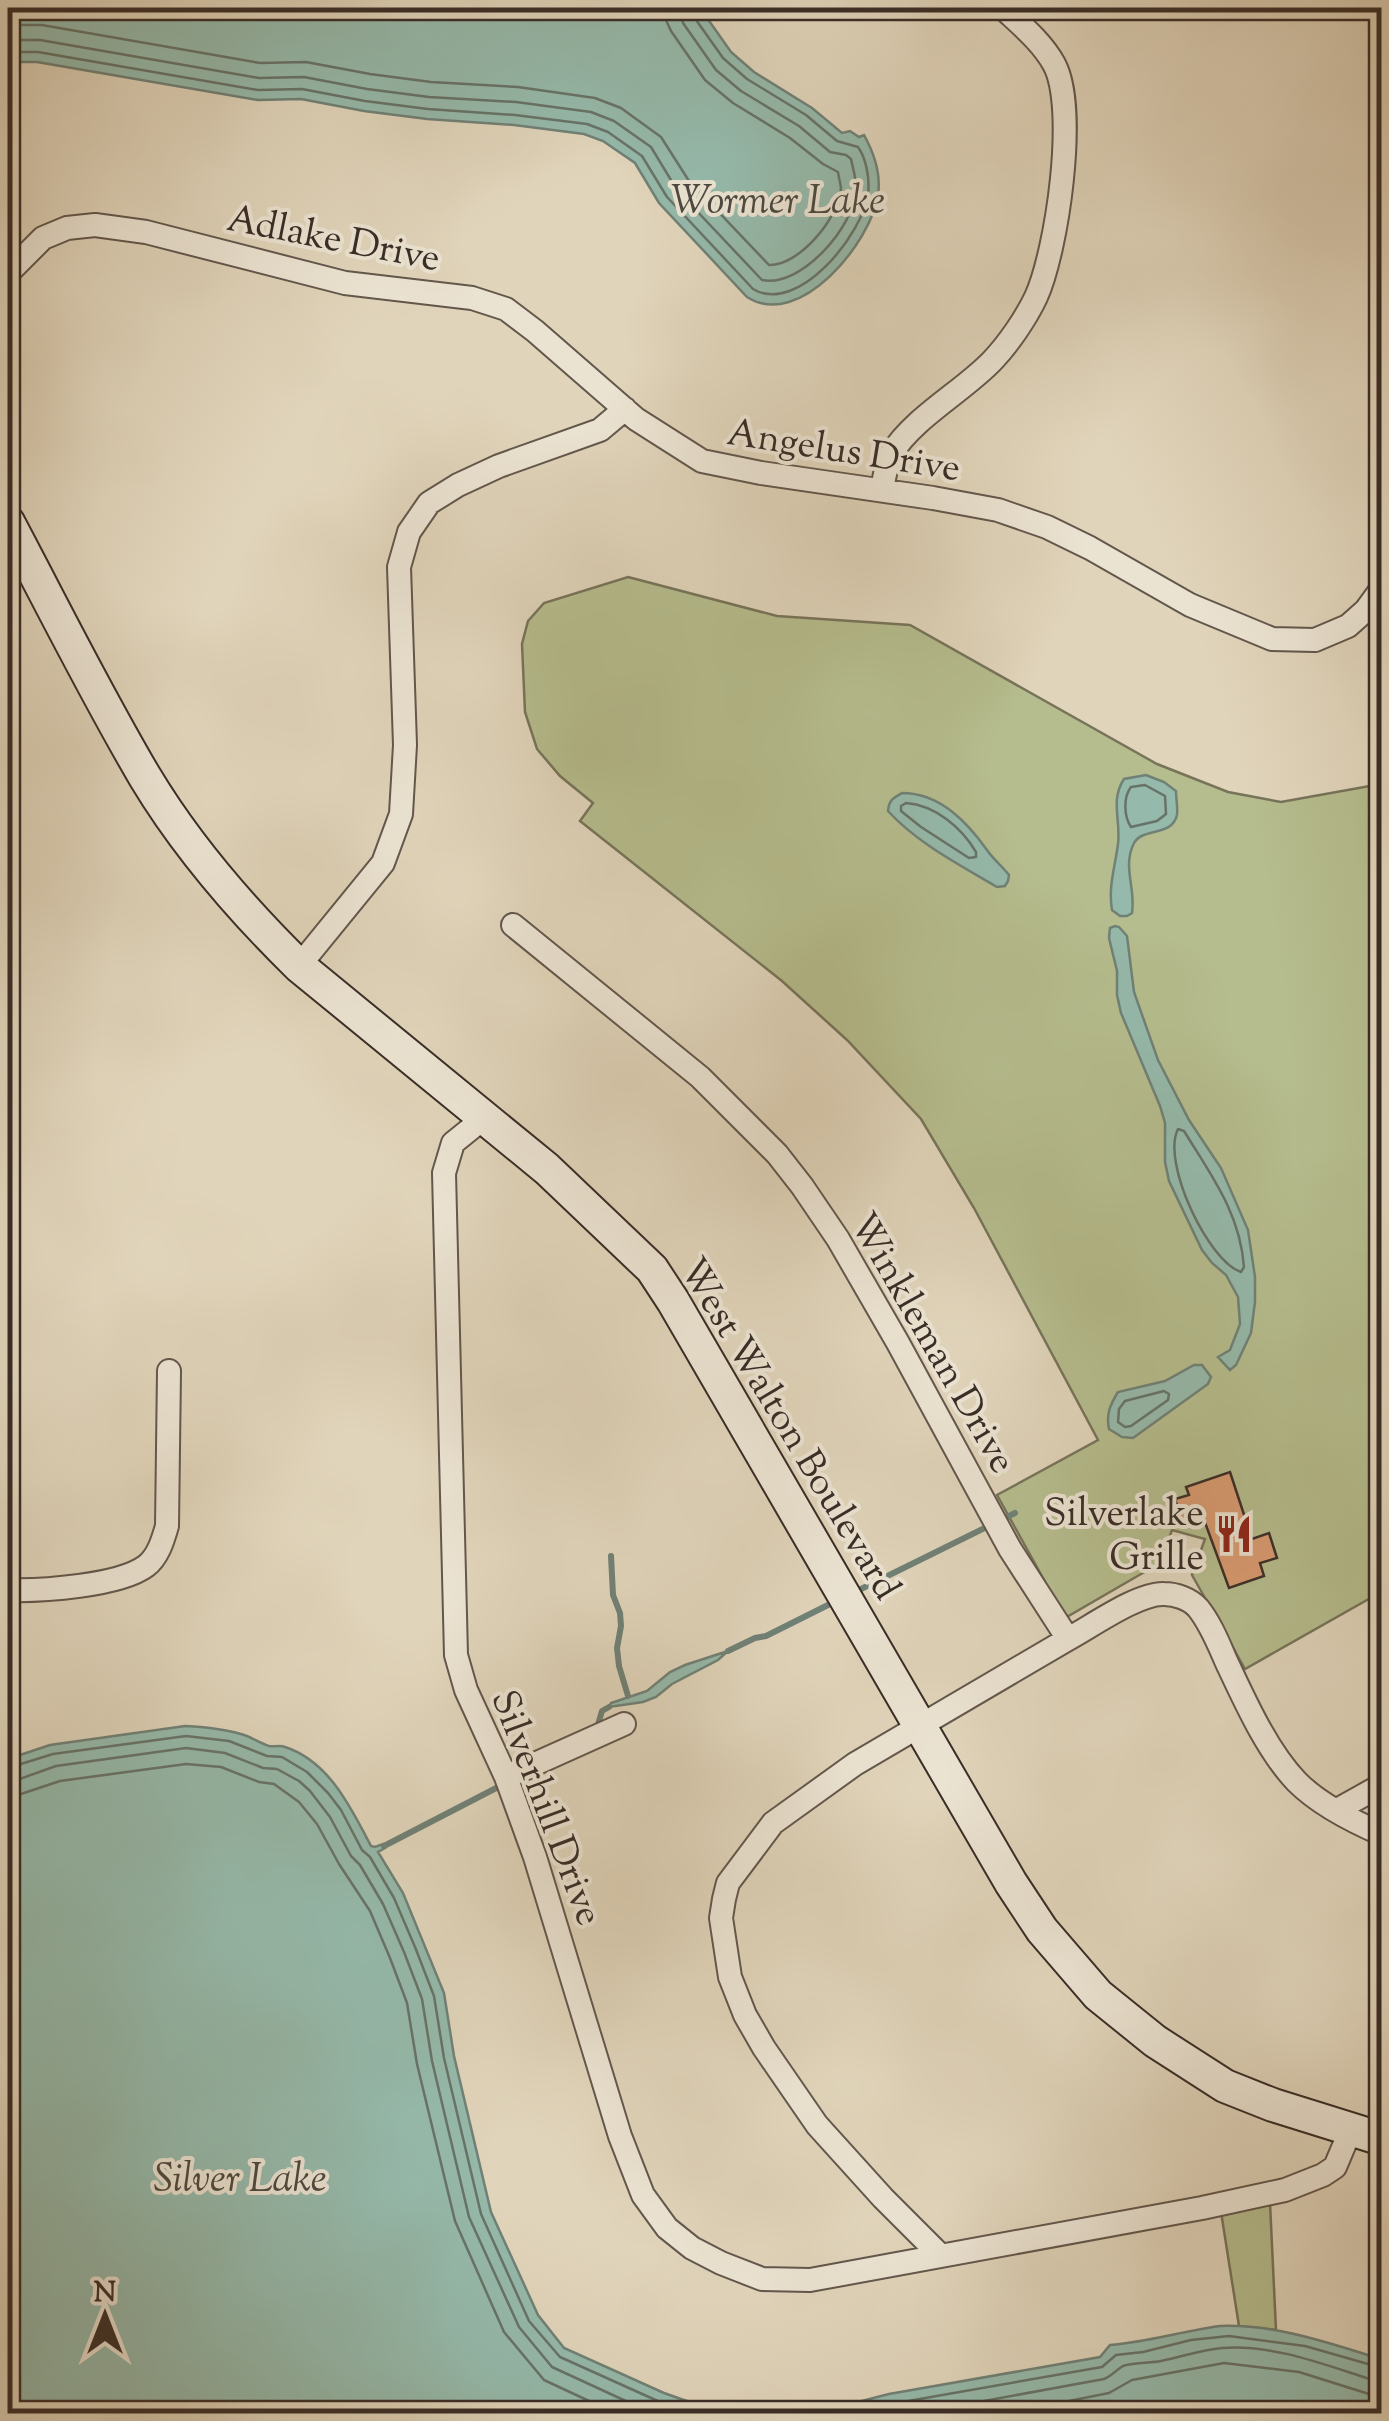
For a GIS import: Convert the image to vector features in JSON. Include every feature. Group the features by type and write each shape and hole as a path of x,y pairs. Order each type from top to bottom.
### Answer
{"main road":[{"name":"West Walton Boulevard","path":"8,522 146,779 194,848 263,930 299,966 547,1169 652,1269 1042,1930 1098,1995 1155,2042 1225,2086 1366,2134"}],"street":[{"path":"882,490 892,454 935,409 994,360 1036,296 1051,244 1065,109 1056,66 1003,8"},
{"name":"Adlake Drive","path":"8,270 43,238 67,228 96,225 146,232 345,283 472,298 506,309 536,330 625,409"},
{"path":"299,966 383,863 402,814 406,745 399,567 409,532 429,503 458,485 600,430 625,409"},
{"name":"Angelus Drive","path":"625,409 702,460 998,510 1048,527 1190,605 1272,639 1314,640 1348,626 1382,588"},
{"name":"Winkleman Drive","path":"513,926 700,1077 777,1154 802,1186 838,1239 898,1343 1010,1549 1068,1639"},
{"name":"Silverhill Drive","path":"484,1118 452,1143 444,1174 456,1655 466,1690 506,1777 572,1973 620,2136 643,2195 667,2228 692,2248 762,2279 810,2280 1285,2190 1335,2166 1366,2134"},
{"path":"8,1590 91,1584 130,1575 149,1565 167,1526 169,1371"},
{"path":"941,2256 817,2125 744,2015 730,1977 721,1918 728,1883 773,1822 856,1764 1068,1639 1142,1598 1168,1593 1197,1606 1275,1754 1296,1780 1336,1810 1382,1834"},
{"path":"506,1777 624,1724"},
{"path":"1336,1810 1382,1785"}],"shaded area":[{"path":"628,577 777,616 910,625 1157,764 1228,792 1281,802 1381,784 1381,1592 1245,1669 1192,1575 1205,1539 1172,1530 1160,1563 1065,1618 997,1495 1098,1440 974,1208 921,1119 847,1040 782,981 580,821 593,803 560,776 537,749 525,712 522,644 528,621 544,603"},
{"path":"1270,2203 1276,2330 1239,2326 1221,2212"}],"water":[{"name":"Wormer Lake","path":"8,8 700,8 731,52 754,72 812,108 842,133 864,135 876,164 878,195 862,236 830,276 789,302 768,304 747,297 659,203 635,163 603,141 584,134 427,119 301,99 258,100 37,62 8,62"},
{"path":"1146,775 1176,791 1177,815 1169,826 1134,843 1129,861 1132,913 1120,916 1112,910 1111,902 1119,835 1118,795 1124,779"},
{"path":"902,793 928,798 961,820 1009,875 1005,886 997,887 954,862 899,823 888,811 892,800"},
{"path":"1115,926 1127,936 1134,992 1158,1060 1189,1120 1221,1168 1248,1230 1255,1302 1251,1333 1230,1370 1218,1357 1230,1350 1240,1324 1238,1297 1226,1275 1202,1250 1169,1181 1165,1123 1117,995 1117,971 1109,938 1110,928"},
{"path":"1194,1365 1202,1365 1211,1377 1208,1384 1133,1438 1109,1429 1109,1410 1118,1392 1165,1381"},
{"path":"728,1651 656,1697 609,1707 647,1691 670,1672"},
{"name":"Silver Lake","path":"185,1726 232,1732 301,1754 337,1788 371,1846 383,1844 385,1848 378,1852 403,1893 444,1993 454,2056 491,2212 538,2315 564,2348 664,2393 721,2413 8,2413 8,1759 50,1745"},
{"path":"1220,2326 1282,2331 1381,2359 1381,2413 815,2413 889,2394 1100,2357 1110,2345"}],"building":[{"path":"1230,1472 1252,1539 1269,1533 1277,1558 1260,1563 1264,1576 1229,1588 1203,1517 1183,1524 1175,1499 1189,1495 1186,1487"}],"waterway":[{"path":"855,1592 1015,1513"},
{"path":"611,1556 613,1595 621,1626 619,1666 628,1696"},
{"path":"728,1651 834,1602"},
{"path":"596,1731 602,1711 609,1707"},
{"path":"384,1846 504,1784"}],"place":[{"name":"Silverlake Grille","path":"1234,1534"}]}
